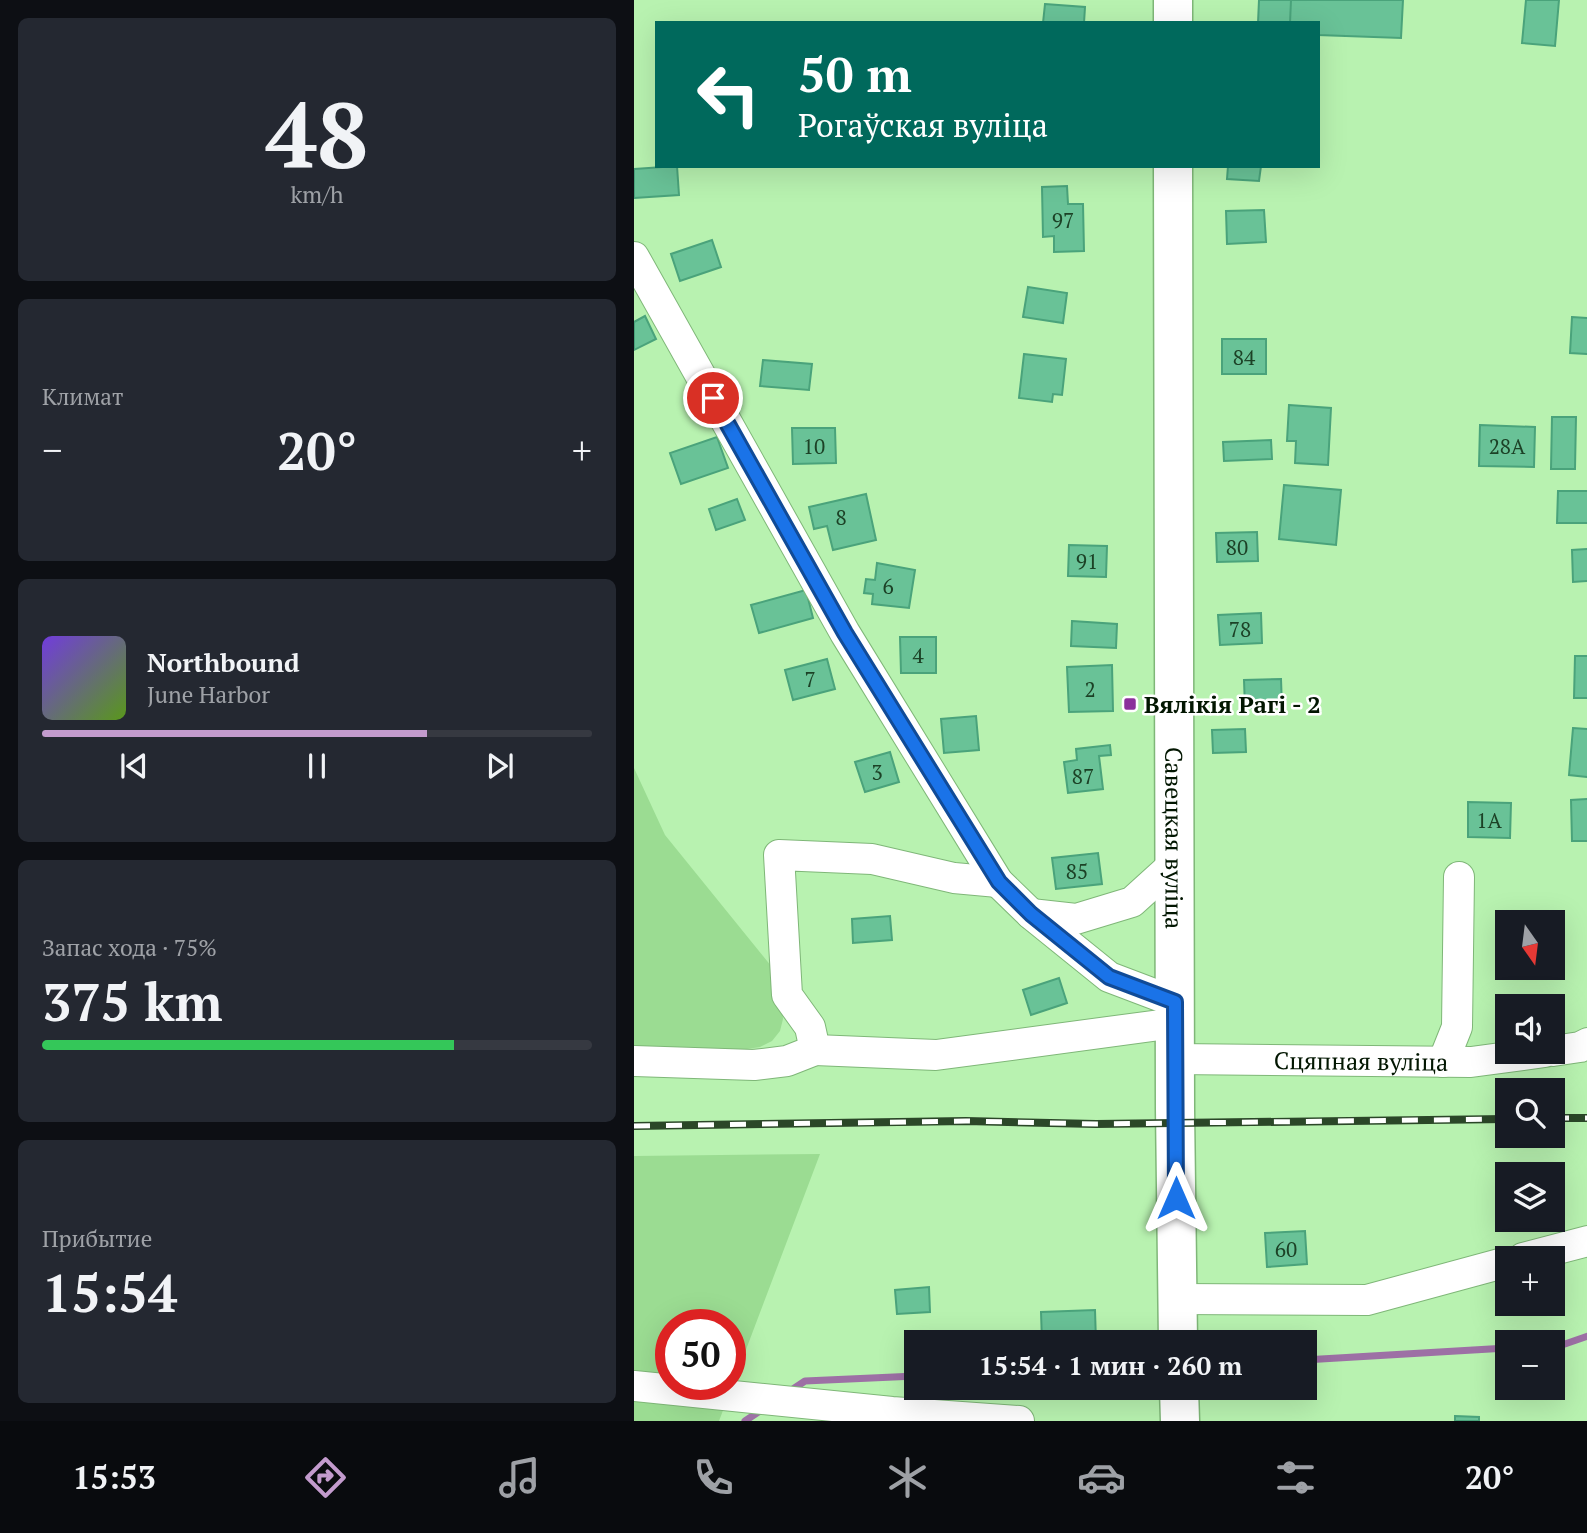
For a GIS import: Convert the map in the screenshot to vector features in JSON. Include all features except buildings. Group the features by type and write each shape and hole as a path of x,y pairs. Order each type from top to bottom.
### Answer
{"main road":[{"path":"1173,0 1173,21"},
{"name":"Савецкая вуліца","path":"1173,168 1177,1330"},
{"path":"1179,1400 1179,1421"}],"street":[{"path":"634,257 845,633 999,882 1031,914 1175,1028"},
{"path":"815,1050 810,1027 787,995 779,855 872,859 954,878 999,882"},
{"path":"1031,914 1076,919 1132,902 1175,863"},
{"path":"1443,1062 1457,1027 1459,877"},
{"path":"634,1062 754,1065 787,1062 815,1050 936,1055 1175,1028"},
{"name":"Сцяпная вуліца","path":"1175,1028 1443,1062 1495,1059"},
{"path":"1565,1049 1588,1043"},
{"path":"1565,1247 1588,1241"},
{"path":"1176,1299 1367,1300 1495,1265"},
{"path":"634,1386 892,1412 1018,1421"}],"green space":[{"path":"634,768 665,835 780,977 783,1019 780,1031 772,1041 760,1047 741,1050 634,1046"},
{"path":"820,1154 746,1350 746,1309 655,1309 655,1400 727,1400 719,1421 634,1421 634,1156"}],"waterway":[{"path":"1565,1344 1588,1336"},
{"path":"1317,1359 1495,1349"},
{"path":"787,1393 805,1381 904,1377"},
{"path":"745,1421 763,1409"}],"railway":[{"path":"1565,1118 1588,1118"},
{"path":"634,1126 966,1121 1096,1124 1495,1119"}],"place":[{"name":"Вялікія Рагі - 2","path":"1130,704"}],"route":[{"path":"713,398 845,633 999,882 1031,914 1109,977 1175,1002 1176,1198"}]}
